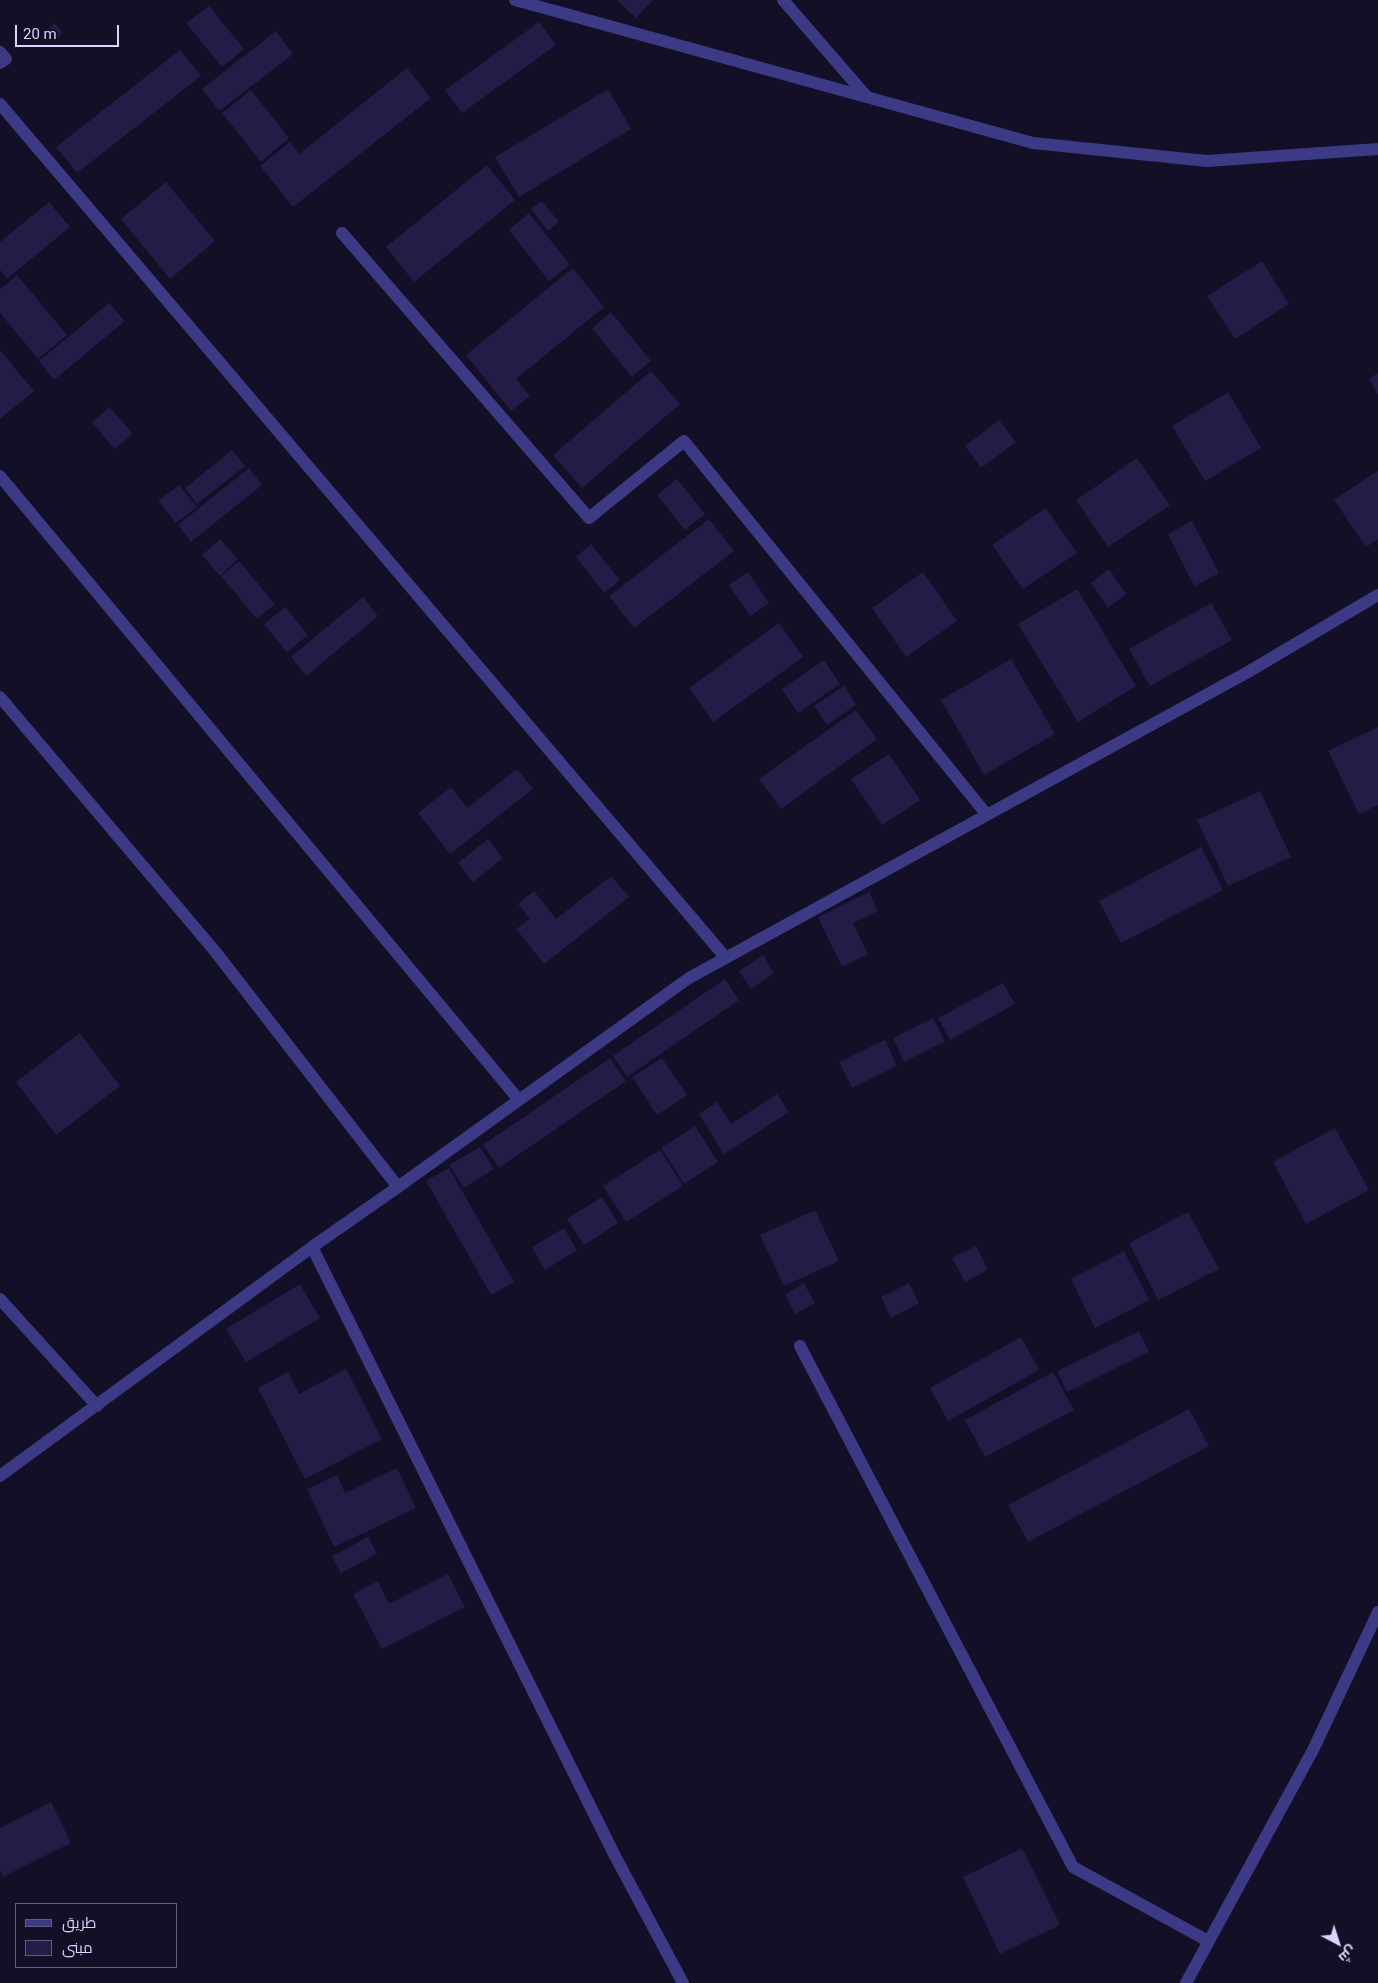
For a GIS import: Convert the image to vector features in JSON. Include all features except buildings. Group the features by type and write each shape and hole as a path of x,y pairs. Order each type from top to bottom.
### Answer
{"street":[{"path":"516,0 1033,143 1207,161 1378,149"},
{"path":"783,0 867,97"},
{"path":"0,52 6,59 0,64"},
{"path":"0,104 726,958"},
{"path":"342,233 589,518 684,441 987,815"},
{"path":"0,476 519,1100"},
{"path":"0,1476 312,1247 689,978 1248,672 1378,595"},
{"path":"0,697 214,950 398,1187"},
{"path":"312,1247 615,1856 683,1983"},
{"path":"0,1299 96,1406"},
{"path":"800,1346 1073,1867 1208,1941"},
{"path":"1186,1983 1313,1750 1378,1612"}]}
